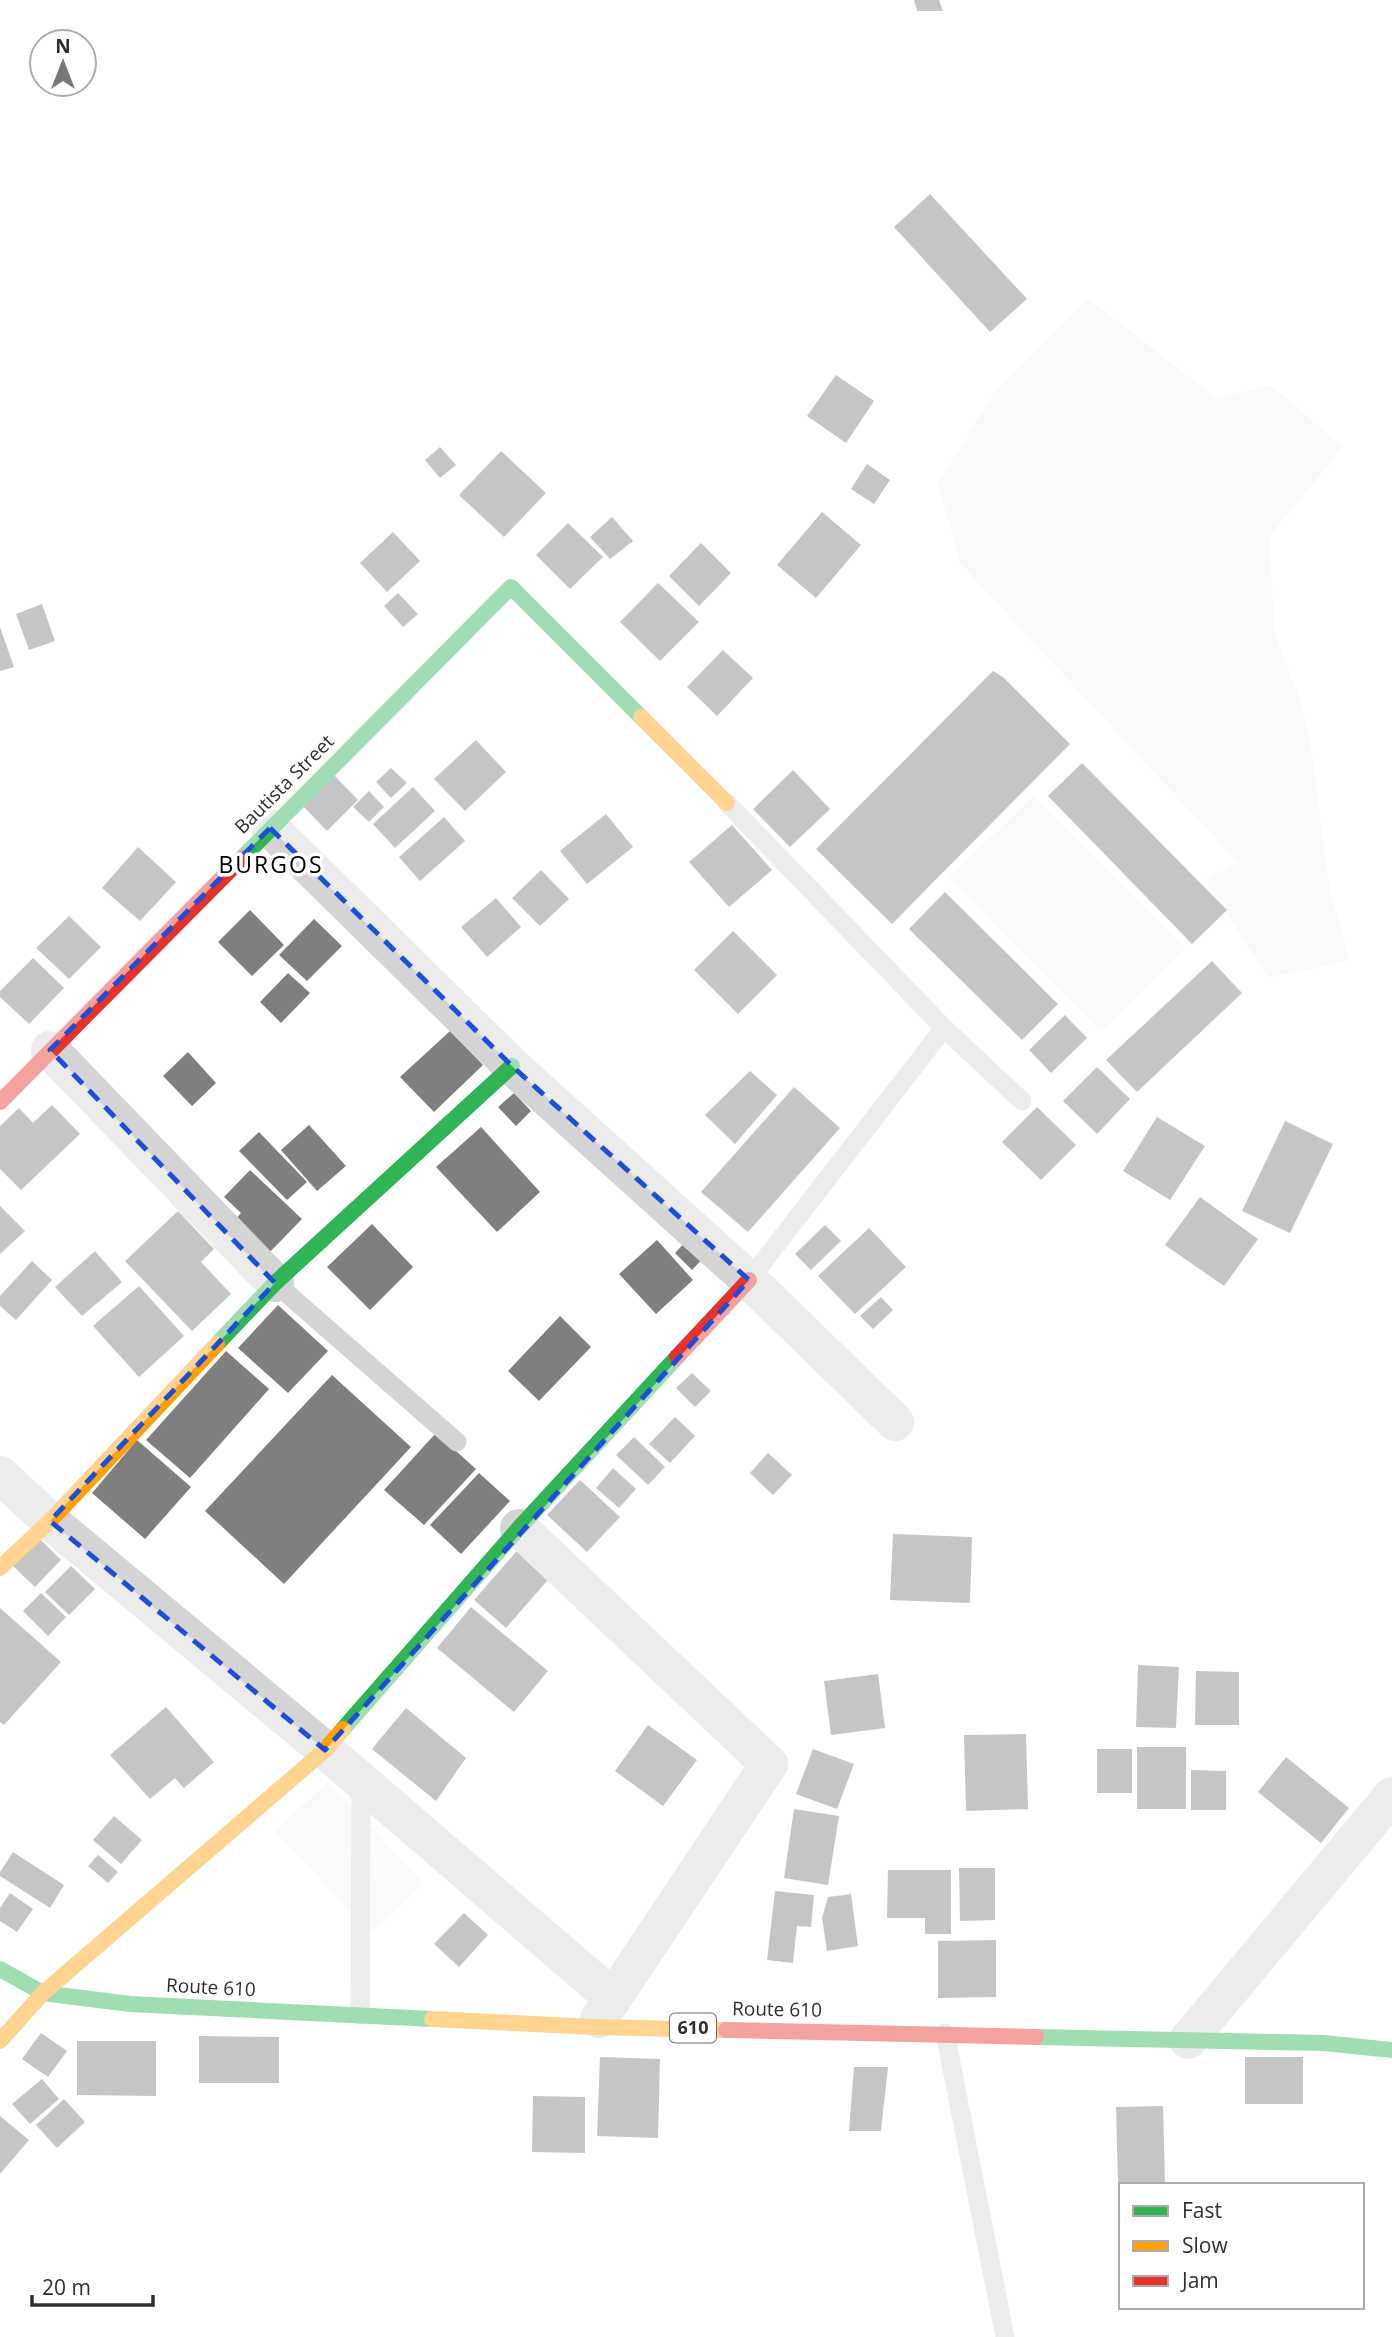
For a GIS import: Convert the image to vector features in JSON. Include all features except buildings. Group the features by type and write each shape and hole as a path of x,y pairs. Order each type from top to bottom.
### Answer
{"street":[{"name":"Bautista Street","path":"0,1102 511,587 727,803"},
{"path":"270,828 512,1066 749,1280 895,1422"},
{"path":"50,1050 275,1283"},
{"path":"0,1568 50,1521 275,1283 512,1066"},
{"path":"0,2042 43,1993 325,1750 519,1528 749,1280"},
{"path":"0,1475 50,1521 361,1781 603,2012 769,1764 519,1528"},
{"path":"1188,2040 1392,1796"},
{"name":"Route 610","path":"0,1969 43,1993 130,2004 360,2015 603,2012 945,2033 1324,2043 1392,2050"}],"lane":[{"path":"727,803 944,1028 1022,1101"},
{"path":"749,1280 944,1028"},
{"path":"275,1283 457,1442"},
{"path":"360,2015 361,1781"},
{"path":"945,2033 1005,2337"}],"highlighted area":[{"path":"270,828 512,1066 749,1280 325,1750 50,1521 275,1283 50,1050"}],"shaded area":[{"path":"1089,299 1216,398 1271,385 1343,447 1269,537 1275,635 1299,697 1311,748 1329,886 1349,960 1269,978 1205,880 1238,863 960,563 938,483 998,387"},
{"path":"1034,795 1186,948 1101,1032 949,878"},
{"path":"328,1782 424,1883 371,1933 275,1831"}],"traffic: fast":[{"path":"242,858 511,587 641,717"},
{"path":"217,1344 275,1283 512,1066"},
{"path":"343,1729 519,1528 677,1357"},
{"path":"0,1969 43,1993 130,2004 432,2019"},
{"path":"1036,2037 1324,2043 1392,2050"}],"traffic: slow":[{"path":"641,717 727,803"},
{"path":"0,1568 50,1521 217,1344"},
{"path":"0,2041 43,1993 325,1750 343,1729"},
{"path":"432,2019 726,2030"}],"traffic: jam":[{"path":"0,1102 242,858"},
{"path":"677,1357 749,1280"},
{"path":"726,2030 1036,2037"}],"district":[{"name":"BURGOS","path":"271,865"}]}
